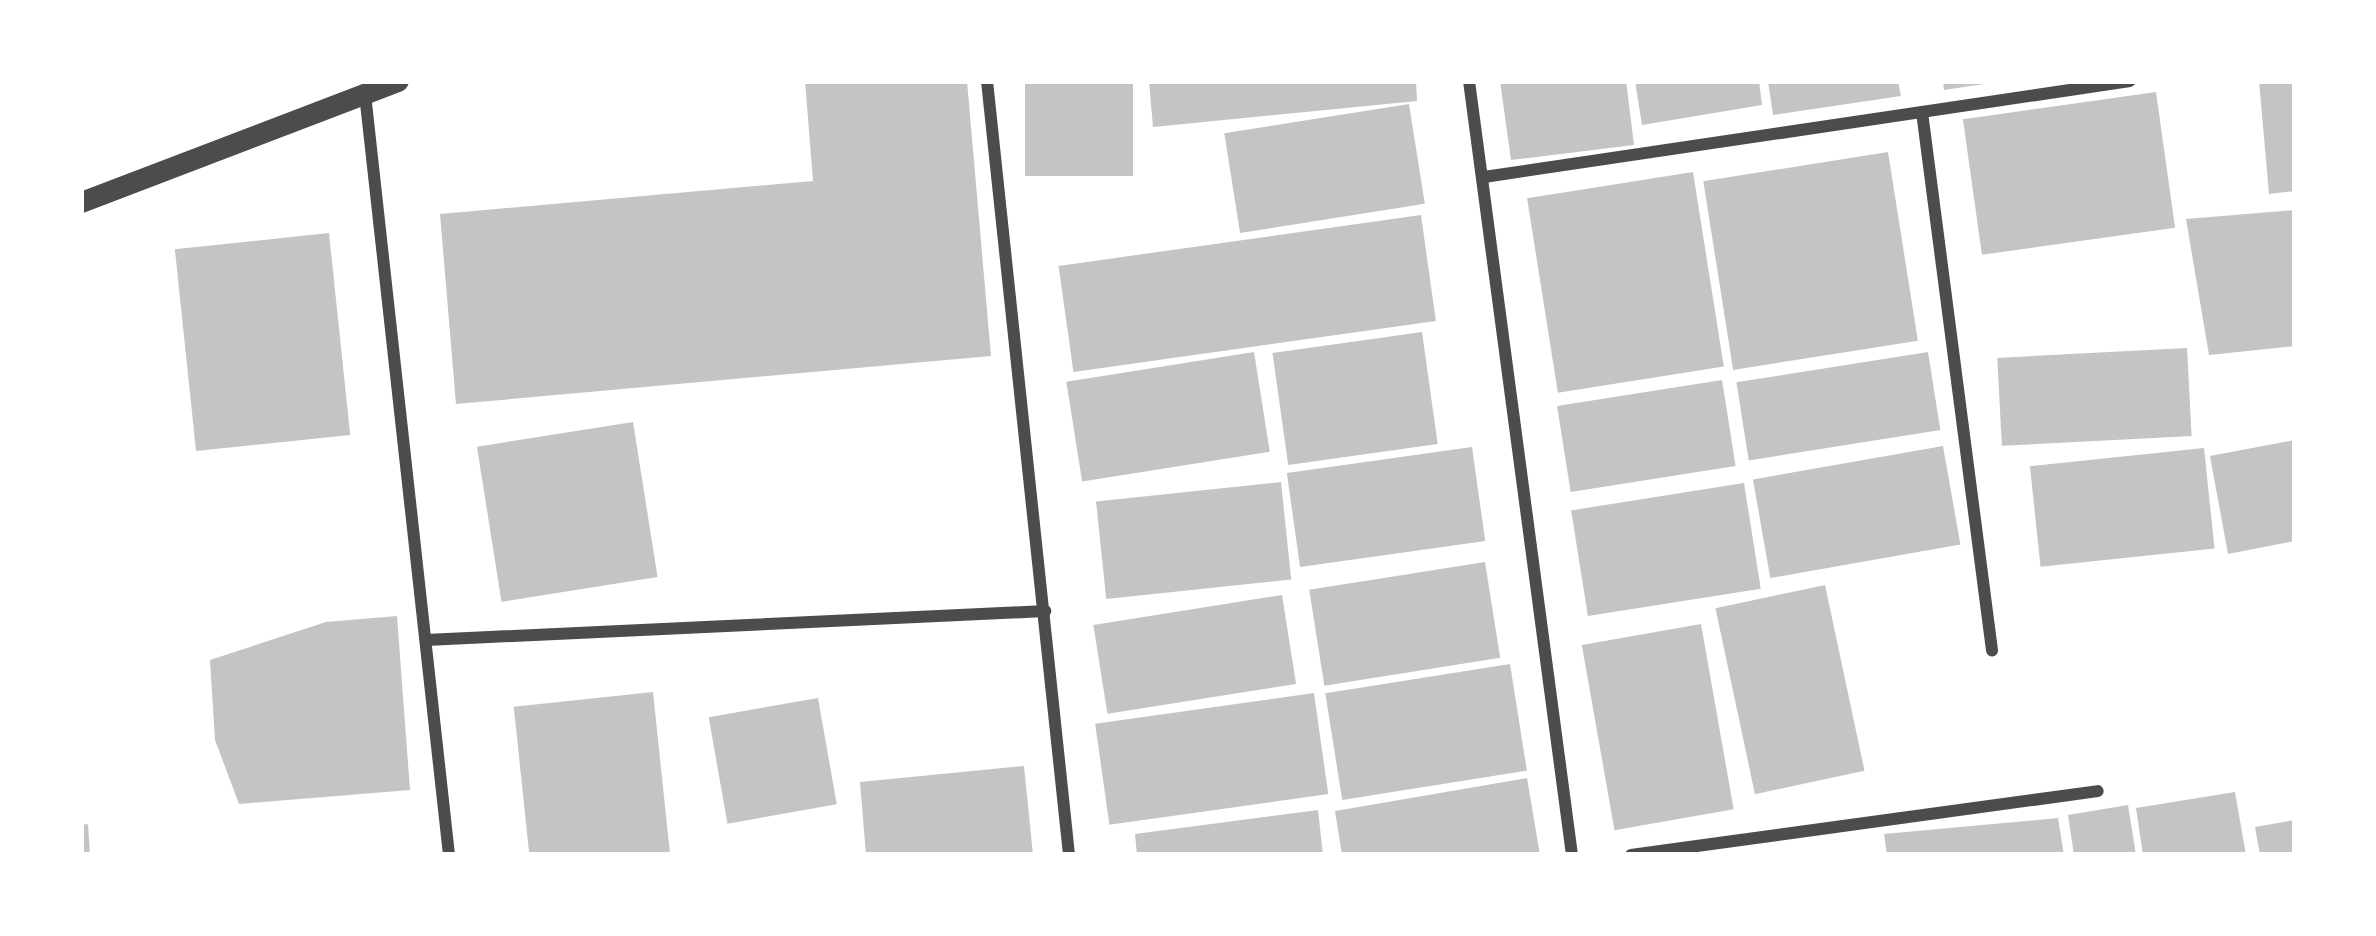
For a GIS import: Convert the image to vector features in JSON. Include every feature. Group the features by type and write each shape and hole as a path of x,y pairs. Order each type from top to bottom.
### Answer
{"street":[{"path":"81,202 398,81"},
{"path":"987,81 1069,855"},
{"path":"1469,81 1572,855"},
{"path":"1484,177 2130,81"},
{"path":"365,94 449,855"},
{"path":"1922,112 1992,650"},
{"path":"426,640 1045,611"},
{"path":"1631,855 2098,791"}],"building":[{"path":"805,81 967,81 991,356 456,404 440,214 813,181"},
{"path":"1025,81 1133,81 1133,176 1025,176"},
{"path":"1149,81 1416,81 1417,101 1153,127"},
{"path":"1500,81 1626,81 1634,145 1511,160"},
{"path":"1635,81 1759,81 1762,105 1642,125"},
{"path":"1768,81 1898,81 1901,96 1773,115"},
{"path":"1943,81 1984,81 1984,84 1944,90"},
{"path":"2259,81 2295,81 2295,191 2269,194"},
{"path":"2156,92 2175,228 1982,255 1963,119"},
{"path":"1409,104 1425,204 1240,233 1224,133"},
{"path":"1888,152 1918,341 1733,370 1703,181"},
{"path":"1693,172 1724,367 1558,393 1527,198"},
{"path":"2295,210 2295,346 2209,355 2186,219"},
{"path":"1421,215 1436,321 1073,372 1059,266"},
{"path":"329,233 350,435 196,451 175,249"},
{"path":"1422,332 1438,444 1288,465 1272,353"},
{"path":"2187,348 2192,436 2002,446 1997,358"},
{"path":"1254,352 1270,452 1082,481 1066,382"},
{"path":"1928,352 1940,430 1749,460 1736,382"},
{"path":"1722,380 1736,466 1571,492 1557,406"},
{"path":"633,422 658,577 502,602 477,447"},
{"path":"2295,440 2295,541 2228,554 2210,456"},
{"path":"1943,446 1960,544 1770,578 1753,480"},
{"path":"1472,447 1485,541 1300,567 1287,473"},
{"path":"2204,448 2215,548 2041,567 2030,466"},
{"path":"1281,482 1291,579 1106,599 1096,501"},
{"path":"1744,483 1761,589 1588,616 1571,510"},
{"path":"1485,562 1500,658 1324,686 1309,590"},
{"path":"1825,585 1865,771 1755,794 1715,608"},
{"path":"1282,595 1296,684 1107,714 1093,625"},
{"path":"397,616 410,790 239,804 215,740 210,660 326,622"},
{"path":"1701,624 1734,809 1614,830 1582,645"},
{"path":"1510,664 1527,771 1342,800 1325,693"},
{"path":"653,692 670,855 529,855 514,707"},
{"path":"1314,693 1328,794 1109,825 1095,724"},
{"path":"818,698 837,804 727,824 709,717"},
{"path":"1024,766 1033,855 866,855 860,782"},
{"path":"1527,778 1540,855 1342,855 1335,811"},
{"path":"2235,792 2246,855 2143,855 2136,808"},
{"path":"2128,805 2136,855 2074,855 2068,815"},
{"path":"1318,810 1323,855 1137,855 1135,834"},
{"path":"2058,818 2064,855 1887,855 1884,834"},
{"path":"2295,820 2295,855 2260,855 2255,827"},
{"path":"88,824 90,855 81,855 81,825"}]}
